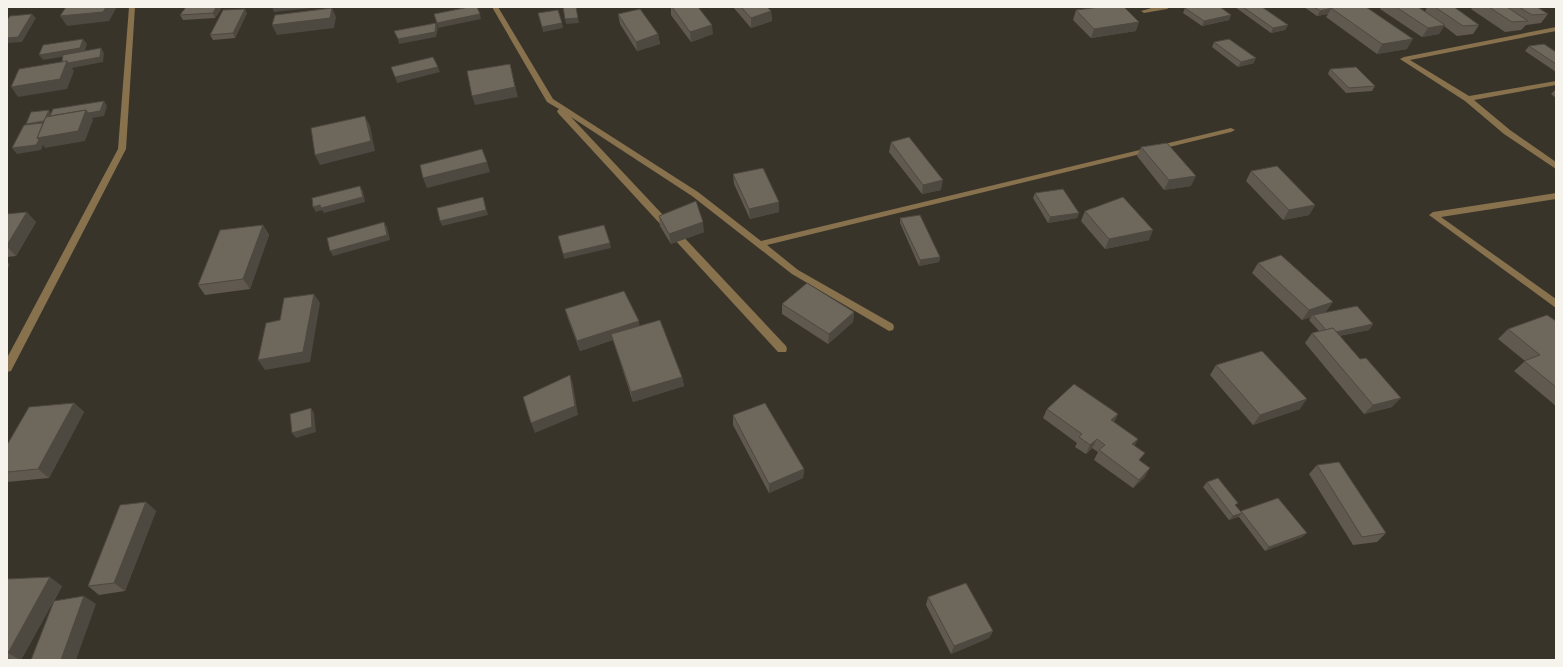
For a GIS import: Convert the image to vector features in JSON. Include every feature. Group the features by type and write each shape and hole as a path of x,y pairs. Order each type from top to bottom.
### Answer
{"street":[{"path":"7,368 122,149 132,7"},
{"path":"495,7 550,100 782,349"},
{"path":"1144,11 1167,7"},
{"path":"1556,29 1404,60 1468,99 1507,132 1556,166"},
{"path":"1468,99 1556,83"},
{"path":"550,100 695,194 795,272 888,327"},
{"path":"760,244 1231,130"},
{"path":"1556,196 1433,215 1556,304"}],"building":[{"path":"66,7 106,7 103,12 60,16"},
{"path":"186,7 216,7 213,13 180,15"},
{"path":"469,7 477,7 480,14 437,23 434,14"},
{"path":"563,7 576,7 578,18 565,19"},
{"path":"672,7 698,7 712,25 690,32"},
{"path":"741,7 767,7 771,11 751,18"},
{"path":"1100,7 1124,7 1139,22 1094,29 1076,10"},
{"path":"1220,7 1231,15 1204,21 1185,8"},
{"path":"1243,7 1262,7 1288,25 1273,28"},
{"path":"1314,7 1336,7 1320,11"},
{"path":"1366,7 1413,39 1382,44 1331,8"},
{"path":"1396,7 1418,7 1445,25 1428,28"},
{"path":"1435,7 1454,7 1479,25 1463,26"},
{"path":"1489,7 1507,7 1528,21 1512,22"},
{"path":"1519,7 1537,7 1548,14 1532,15"},
{"path":"332,8 330,18 272,25 275,15"},
{"path":"245,9 233,33 210,35 223,10"},
{"path":"640,9 658,34 636,42 618,14"},
{"path":"558,10 562,23 542,27 538,13"},
{"path":"32,14 18,37 7,38 7,20 10,16"},
{"path":"436,23 435,32 398,39 394,31"},
{"path":"83,39 80,48 39,55 43,45"},
{"path":"1229,39 1256,58 1241,62 1214,42"},
{"path":"1544,44 1556,52 1556,64 1529,46"},
{"path":"101,48 100,57 68,63 67,61 62,62 63,55"},
{"path":"433,57 438,67 395,77 391,67"},
{"path":"67,61 60,79 11,87 19,69"},
{"path":"510,64 515,87 472,96 467,71"},
{"path":"1356,67 1375,86 1349,88 1330,69"},
{"path":"104,101 100,111 88,113 86,110 50,116 53,109"},
{"path":"49,110 44,121 26,124 31,112"},
{"path":"86,110 78,131 37,138 46,117"},
{"path":"365,116 371,141 315,155 311,128"},
{"path":"43,123 37,138 39,140 36,145 12,148 24,125"},
{"path":"909,137 943,180 923,185 891,142"},
{"path":"1167,143 1196,176 1169,180 1141,147"},
{"path":"482,149 487,162 423,178 420,165"},
{"path":"1277,166 1315,205 1289,210 1251,171"},
{"path":"763,168 779,202 749,209 733,174"},
{"path":"360,186 363,197 321,208 320,205 313,207 312,198"},
{"path":"1063,189 1079,213 1050,217 1035,193"},
{"path":"483,197 486,210 440,221 437,208"},
{"path":"1123,197 1153,230 1109,239 1085,211"},
{"path":"696,201 703,222 669,234 659,216"},
{"path":"27,212 7,245 7,214"},
{"path":"920,215 940,257 920,260 900,218"},
{"path":"384,222 387,235 330,251 327,238"},
{"path":"263,225 243,279 198,285 220,230"},
{"path":"604,225 610,243 563,254 558,236"},
{"path":"1281,255 1333,302 1309,310 1258,263"},
{"path":"807,283 854,312 829,334 782,304"},
{"path":"624,291 639,321 577,341 565,309"},
{"path":"314,294 303,352 258,360 266,323 280,320 284,298"},
{"path":"1357,306 1373,324 1336,332 1333,328 1326,330 1313,315"},
{"path":"1547,315 1556,321 1556,387 1524,361 1540,355 1508,329"},
{"path":"660,320 682,377 631,392 611,334"},
{"path":"1333,328 1360,359 1366,358 1401,398 1373,405 1312,333"},
{"path":"1262,351 1307,399 1260,415 1216,365"},
{"path":"570,375 575,406 531,423 523,397"},
{"path":"1074,384 1118,414 1111,420 1138,439 1132,444 1145,453 1139,460 1150,468 1139,480 1099,450 1105,445 1097,439 1090,445 1079,437 1082,434 1047,409"},
{"path":"74,403 38,469 7,472 7,445 29,407"},
{"path":"765,403 804,469 769,484 733,415"},
{"path":"311,408 312,427 292,433 290,414"},
{"path":"1339,462 1386,533 1362,537 1317,465"},
{"path":"1218,478 1238,503 1235,505 1242,513 1233,516 1207,482"},
{"path":"1278,498 1307,533 1269,547 1241,511"},
{"path":"146,502 114,583 88,586 120,505"},
{"path":"50,577 8,653 7,653 7,579"},
{"path":"966,583 993,631 954,646 928,597"},
{"path":"84,596 61,660 31,660 54,601"}]}
